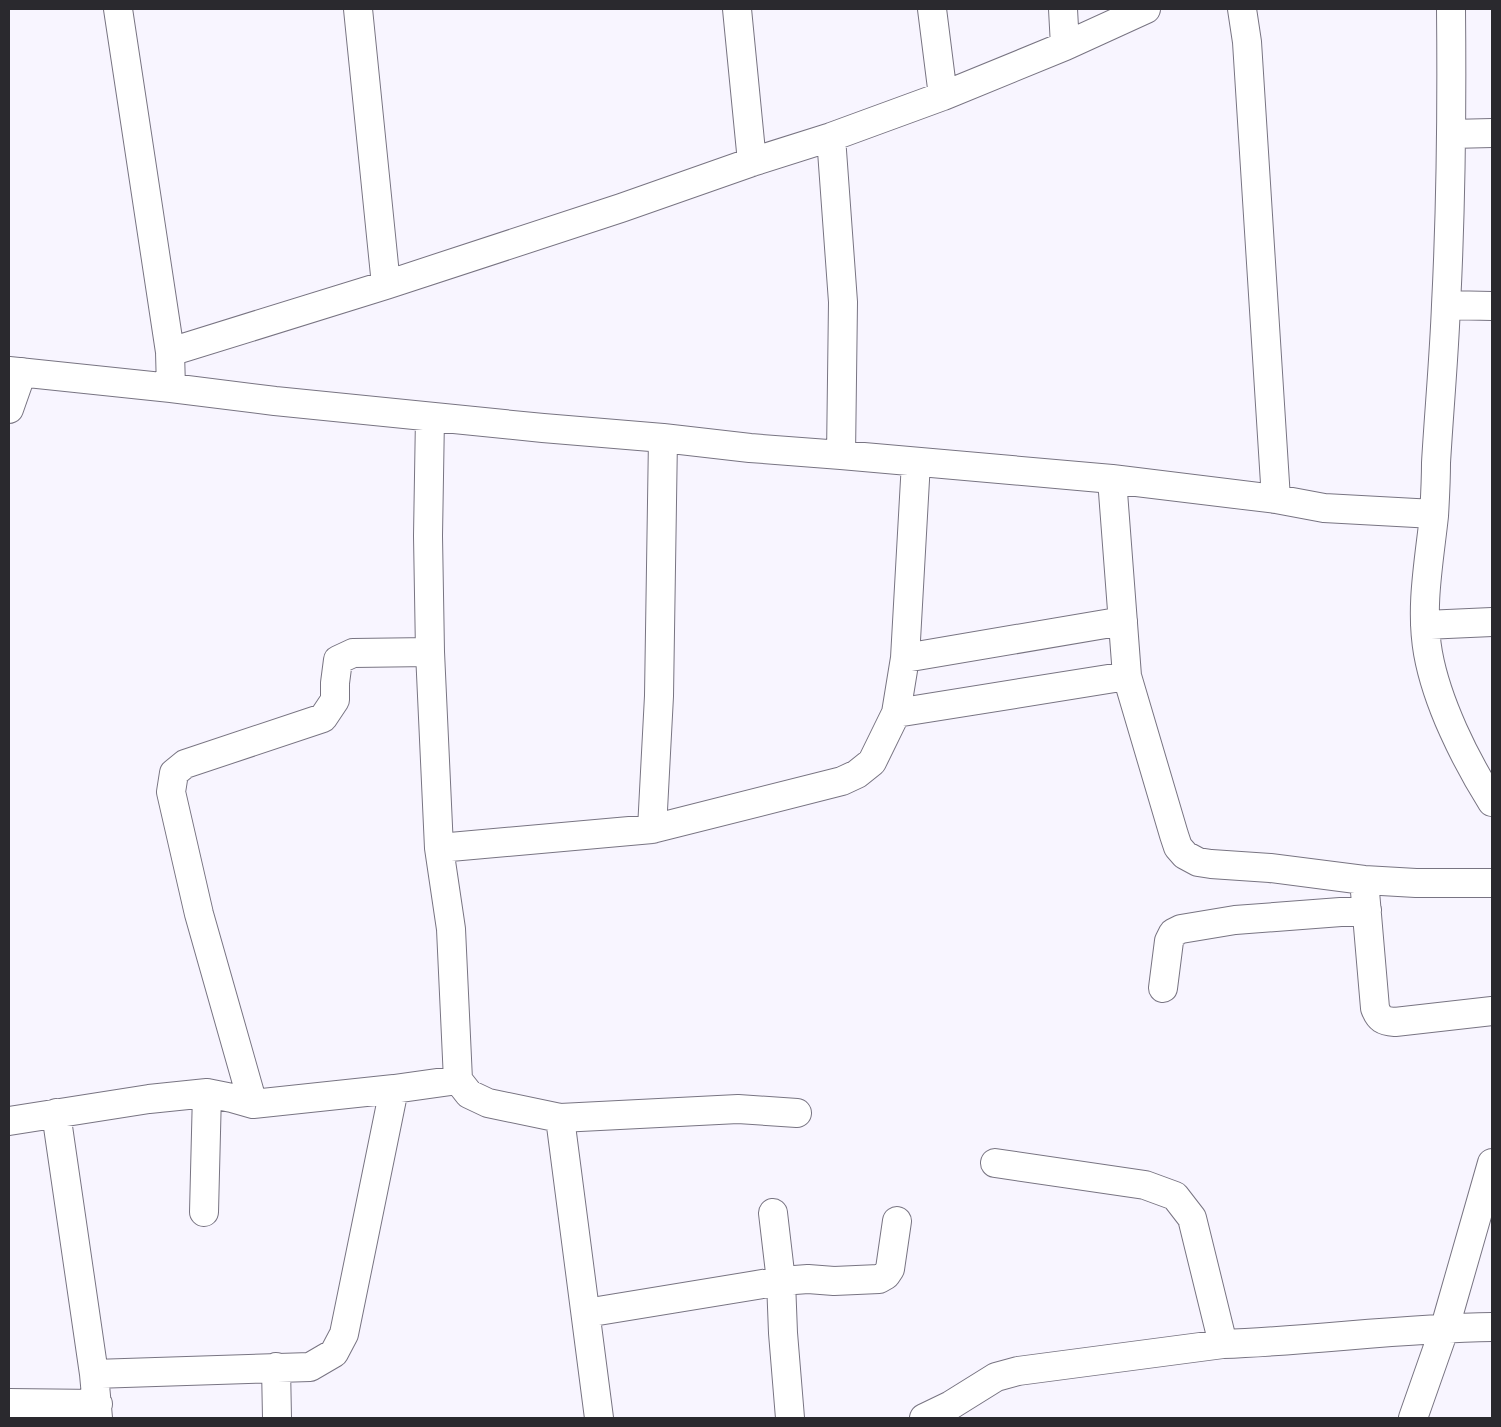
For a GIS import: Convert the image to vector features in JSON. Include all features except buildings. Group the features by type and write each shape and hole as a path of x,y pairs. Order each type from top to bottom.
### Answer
{"street":[{"path":"118,9 170,352 171,388"},
{"path":"358,9 386,285"},
{"path":"737,9 752,162"},
{"path":"932,9 943,96"},
{"path":"1064,9 1065,46"},
{"path":"170,352 386,285 831,137 943,96 1065,46 1146,9"},
{"path":"1242,9 1247,42 1276,499"},
{"path":"1451,9 1451,134 1446,305 1434,514 1425,596 1425,625 1428,654 1439,692 1458,740 1492,802"},
{"path":"1451,134 1492,134"},
{"path":"831,137 843,302 841,455"},
{"path":"1446,305 1492,306"},
{"path":"9,409 15,372 430,417 663,438 750,448 1112,479 1276,499 1324,508 1434,514"},
{"path":"430,417 428,536 430,652 439,848 451,929 458,1080 469,1094 488,1103 560,1118 738,1109 796,1113"},
{"path":"652,829 659,696 663,438"},
{"path":"439,848 652,829 842,781 857,774 872,762 896,713 905,658 916,462"},
{"path":"1112,479 1127,676 1174,835 1178,847 1185,855 1204,863 1270,868 1364,880 1416,883 1492,883"},
{"path":"905,658 1123,621"},
{"path":"1425,625 1492,622"},
{"path":"253,1104 199,914 171,792 174,773 185,764 323,718 335,700 338,660 353,653 430,652"},
{"path":"896,713 1127,676"},
{"path":"1364,880 1375,1008 1378,1016 1384,1021 1395,1022 1492,1011"},
{"path":"1163,988 1169,941 1173,933 1181,929 1189,926 1235,920 1367,910"},
{"path":"9,1120 149,1099 207,1093 253,1104 458,1080"},
{"path":"94,1374 310,1367 334,1352 344,1334 394,1089"},
{"path":"204,1212 207,1093"},
{"path":"9,1403 98,1411 56,1113"},
{"path":"560,1118 599,1418"},
{"path":"995,1163 1145,1185 1175,1196 1192,1218 1223,1344"},
{"path":"1413,1418 1445,1328 1492,1163"},
{"path":"773,1213 781,1280 790,1418"},
{"path":"586,1313 781,1280 808,1279 834,1281 878,1279 886,1275 890,1269 897,1221"},
{"path":"924,1418 951,1405 996,1377 1018,1371 1223,1344 1445,1328 1492,1327"},
{"path":"276,1367 277,1418"}]}
